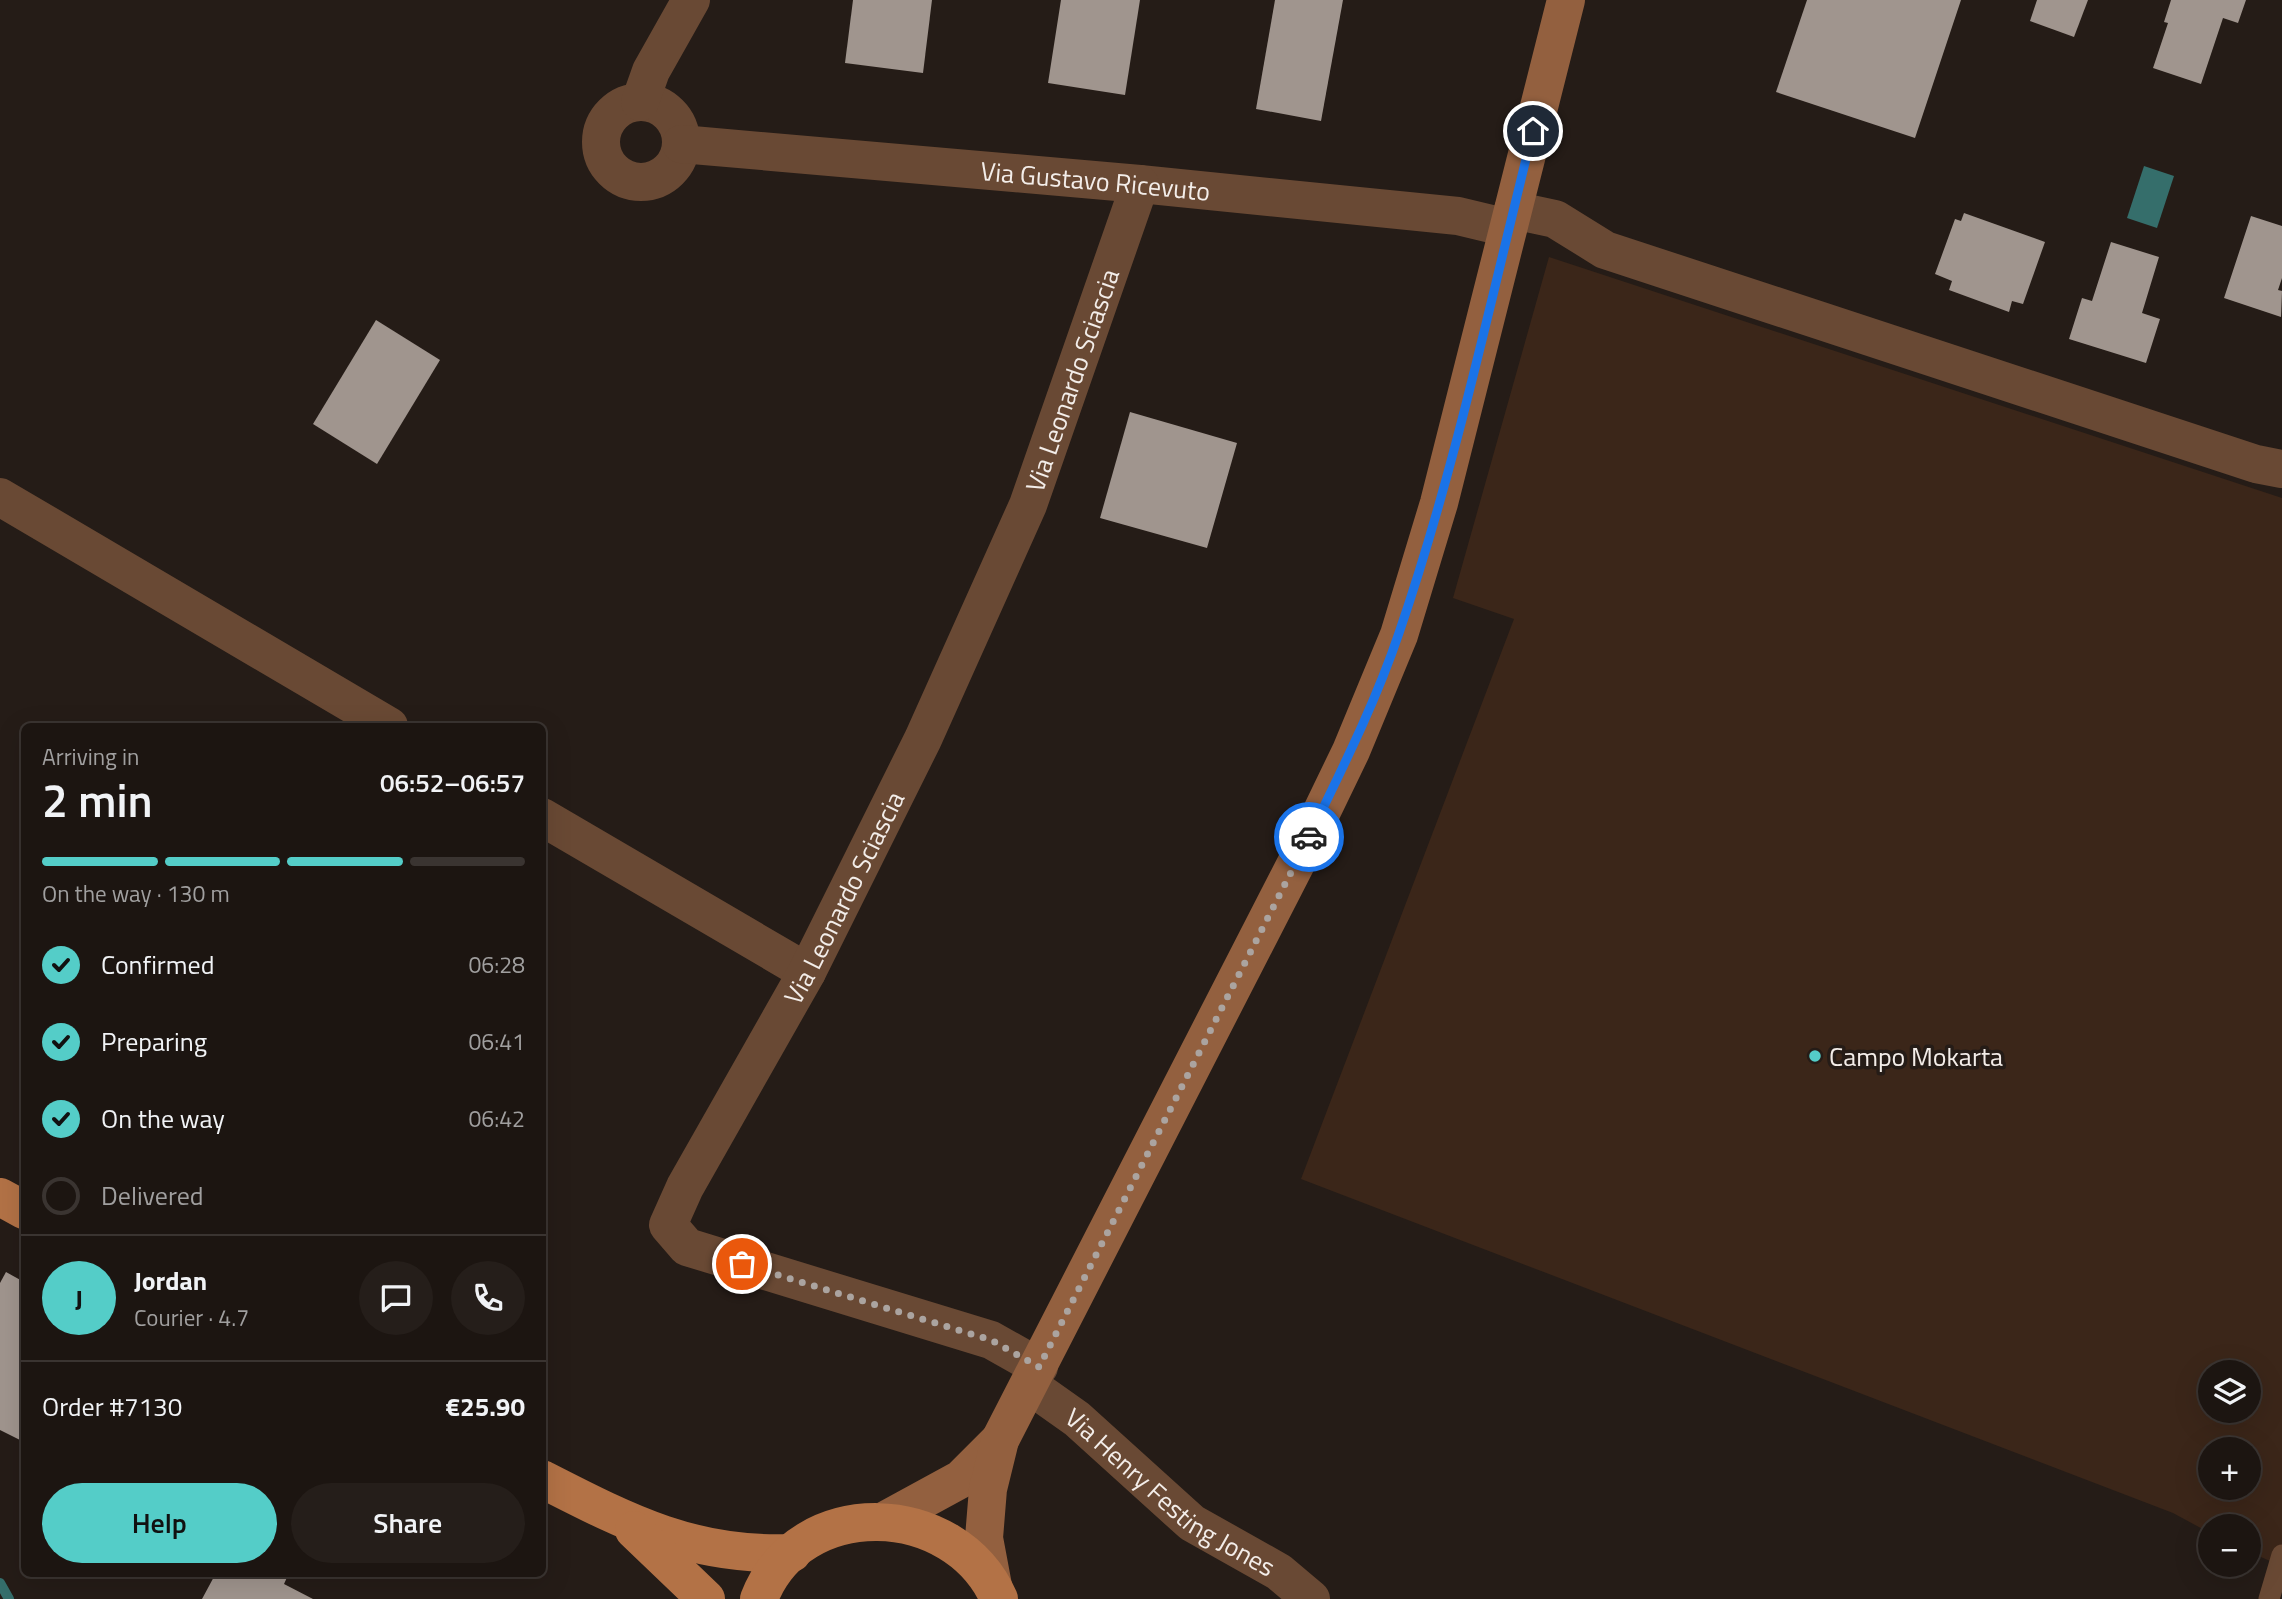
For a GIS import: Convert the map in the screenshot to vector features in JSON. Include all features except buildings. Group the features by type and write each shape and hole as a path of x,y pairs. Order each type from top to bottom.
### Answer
{"main road":[{"path":"996,1592 984,1538 988,1489 1000,1440 1351,751 1399,635 1439,503 1566,0"},
{"path":"0,1197 21,1208"},
{"path":"884,1521 961,1479 1000,1440"},
{"path":"546,1481 624,1522 724,1551 750,1554 792,1553"},
{"path":"759,1599 764,1586 792,1553 820,1535 851,1524 884,1521 916,1526 946,1539 972,1560 996,1592"},
{"path":"624,1522 706,1599"}],"street":[{"path":"640,102 652,71 691,0"},
{"path":"640,102 665,110 680,131 681,144 678,159 670,171 658,178 637,182 617,175 602,152 605,124 614,112 626,104 640,102"},
{"name":"Via Gustavo Ricevuto","path":"681,144 1140,184 1458,216 1555,219 1605,250 2256,464 2282,469"},
{"name":"Via Leonardo Sciascia","path":"1034,1376 991,1340 687,1247 668,1224 685,1187 807,972 923,739 1028,505 1140,184"},
{"path":"0,498 384,723"},
{"path":"546,819 807,972"},
{"name":"Via Henry Festing Jones","path":"1034,1376 1077,1419 1192,1522 1279,1573 1311,1599"}],"lane":[{"path":"2269,1599 2282,1555"}],"shaded area":[{"name":"Campo Mokarta","path":"1549,257 2282,498 2282,1566 2261,1557 2261,1514 2198,1514 2198,1527 2173,1513 1301,1179 1514,619 1453,598"}],"water":[{"path":"2144,166 2174,176 2157,228 2127,218"}],"waterway":[{"path":"0,1583 9,1599"}],"way so far":[{"path":"742,1264 991,1340 1039,1367 1309,837"}],"place":[{"name":"Campo Mokarta","path":"1815,1056"}],"route":[{"path":"1309,837 1351,751 1399,635 1439,503 1533,131"}]}
